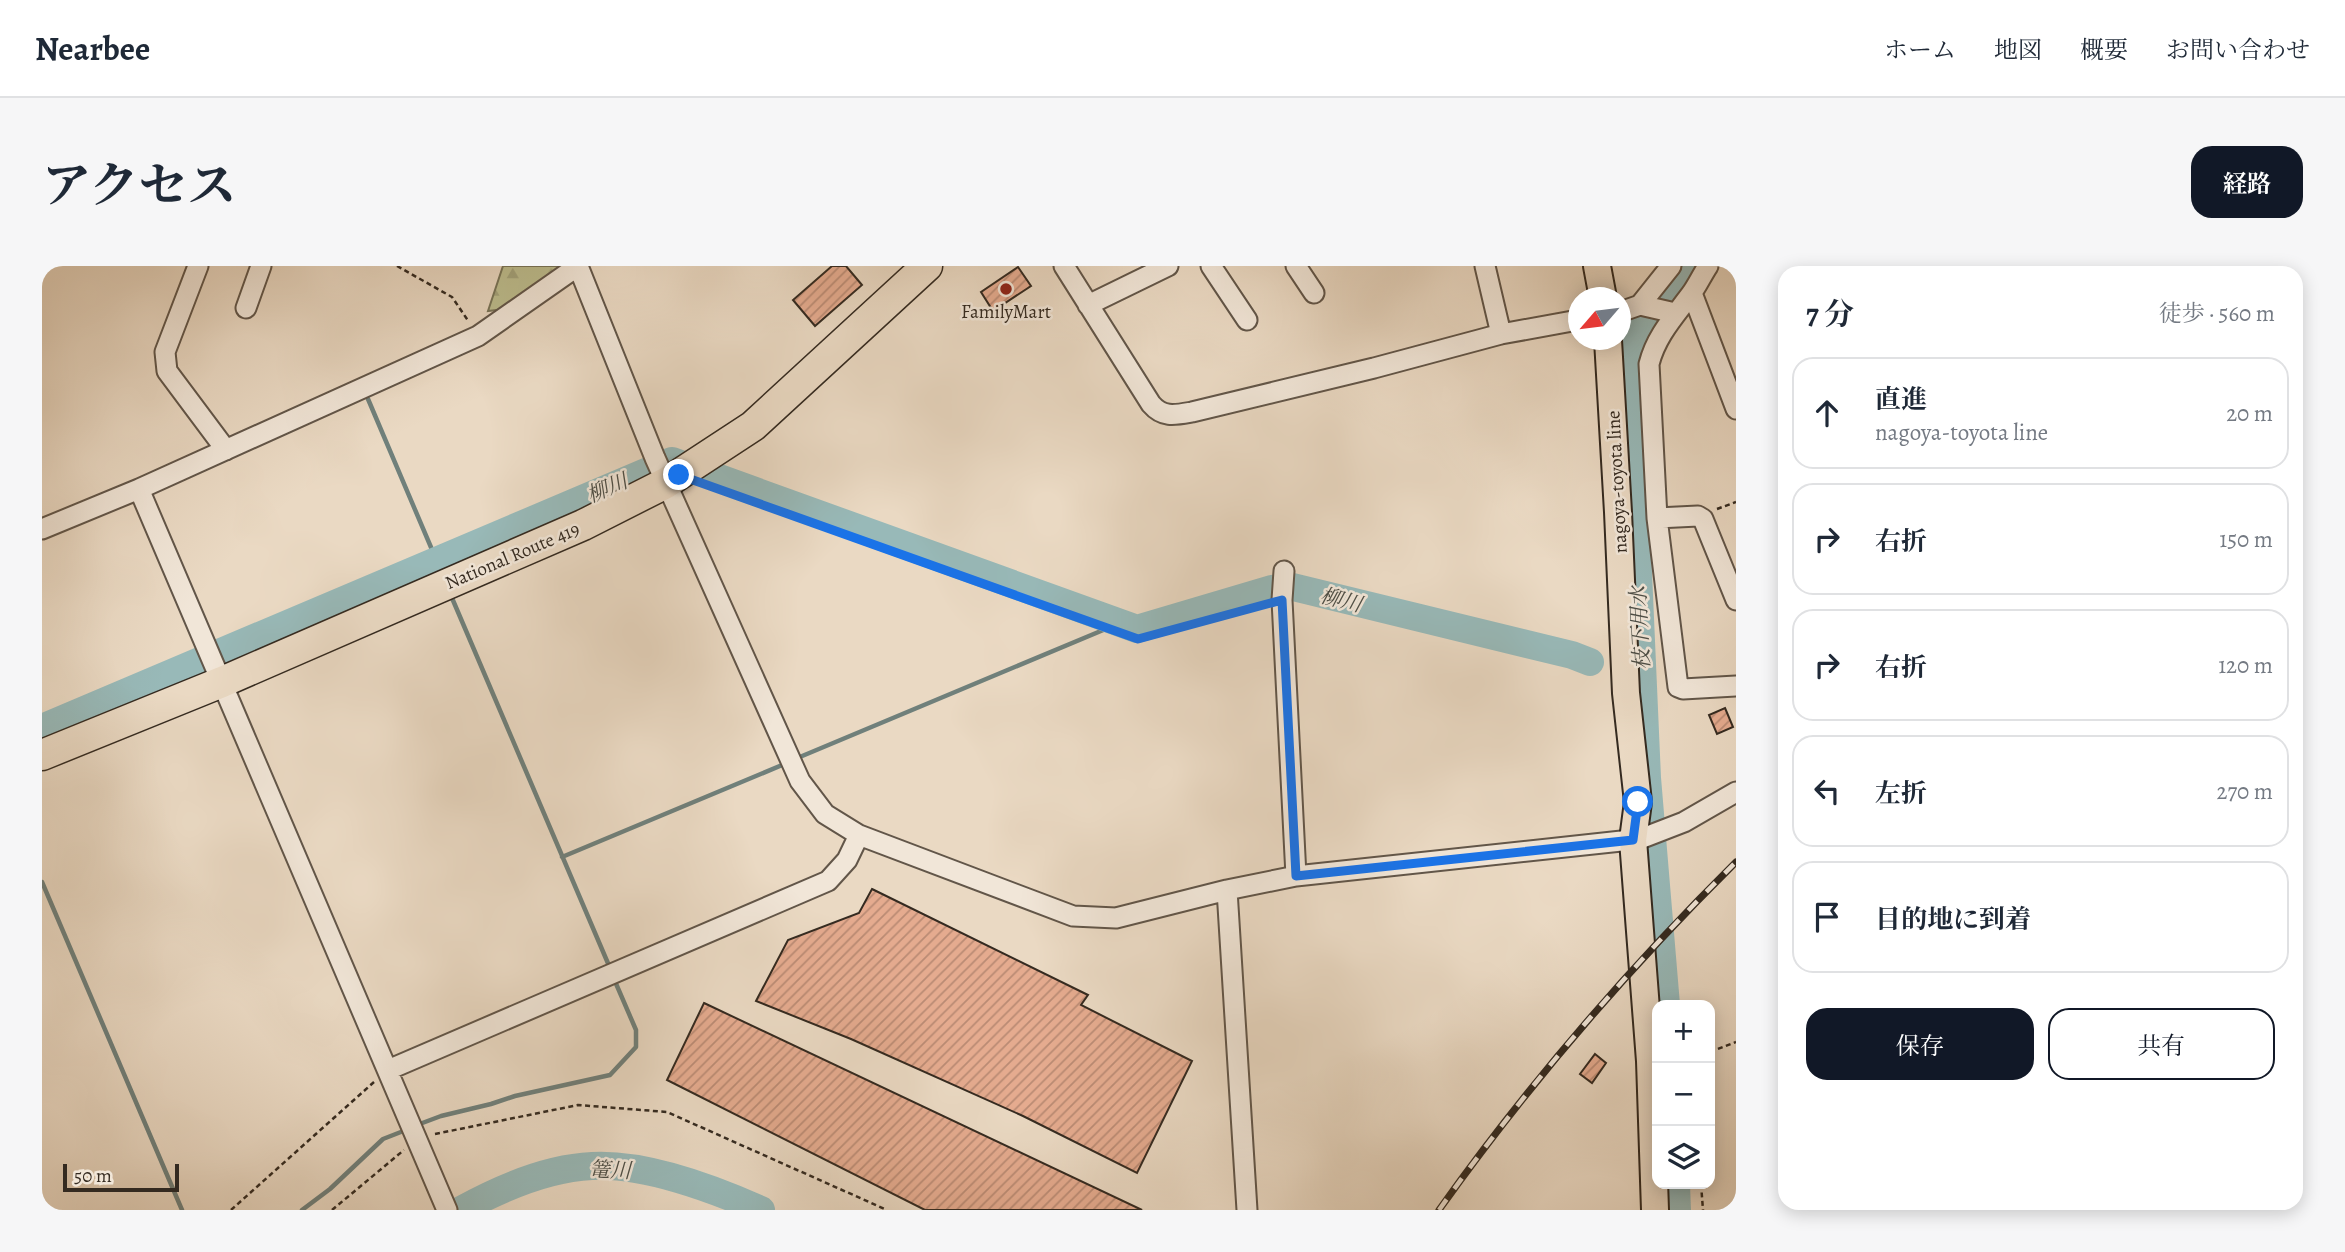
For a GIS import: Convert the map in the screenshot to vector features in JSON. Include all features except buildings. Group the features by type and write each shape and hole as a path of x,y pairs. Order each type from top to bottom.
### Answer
{"highway":[{"name":"National Route 419","path":"42,755 219,675 583,525 753,426 927,266"}],"main road":[{"path":"1597,266 1601,287"},
{"name":"nagoya-toyota line","path":"1609,350 1626,693 1638,802 1637,840 1652,1035"},
{"name":"nagoya-toyota line","path":"1654,1063 1655,1210"}],"street":[{"path":"198,266 164,352 167,371 226,450"},
{"path":"246,308 261,266"},
{"path":"42,529 139,489 478,337 578,266 675,471 800,781 825,814 859,835 1073,916 1116,918 1296,876 1637,840 1685,822 1736,792"},
{"path":"1064,266 1151,404 1162,414 1169,415 1192,412 1374,368 1501,334 1568,322"},
{"path":"1088,305 1168,266"},
{"path":"1211,266 1247,320"},
{"path":"1296,266 1314,293"},
{"path":"1485,266 1501,334"},
{"path":"1642,305 1671,266"},
{"path":"1708,266 1692,293 1669,312 1649,364 1657,518 1678,687 1736,686"},
{"path":"1692,293 1736,409"},
{"path":"1631,308 1642,305 1669,312"},
{"path":"139,489 447,1210"},
{"path":"1657,518 1698,516 1703,519 1736,600"},
{"path":"1284,571 1282,599 1296,876"},
{"path":"388,1070 828,881 847,860 859,835"},
{"path":"1227,890 1247,1210"}],"path":[{"path":"397,266 452,297 478,337"},
{"path":"675,471 1138,639 1282,599"},
{"path":"1715,1050 1736,1042"},
{"path":"231,1210 388,1070"},
{"path":"332,1210 399,1153 437,1133 578,1105 667,1112 887,1210"},
{"path":"1701,1189 1703,1210"}],"green space":[{"path":"503,266 571,266 505,309 488,311"}],"waterway":[{"name":"枝下用水","path":"1666,1000 1647,778 1629,367 1634,334 1683,266"},
{"path":"368,399 433,552"},
{"name":"柳川","path":"42,728 672,461 1137,629 1272,589 1293,587 1572,655 1590,662"},
{"path":"452,598 610,968"},
{"path":"795,759 1120,623"},
{"path":"562,857 787,763"},
{"path":"42,882 182,1210"},
{"path":"417,1125 515,1096 610,1075 636,1047 636,1030 614,979"},
{"path":"302,1210 330,1189 383,1139 406,1130"},
{"name":"篭川","path":"461,1210 541,1175 592,1166 612,1166 656,1173 701,1186 761,1210"},
{"name":"枝下用水","path":"1676,1189 1677,1210"}],"railway":[{"path":"1439,1210 1543,1073 1656,944 1736,862"}],"place":[{"name":"FamilyMart","path":"1006,289"}],"route":[{"path":"679,475 1138,639 1282,600 1296,876 1633,840 1638,802"}]}
